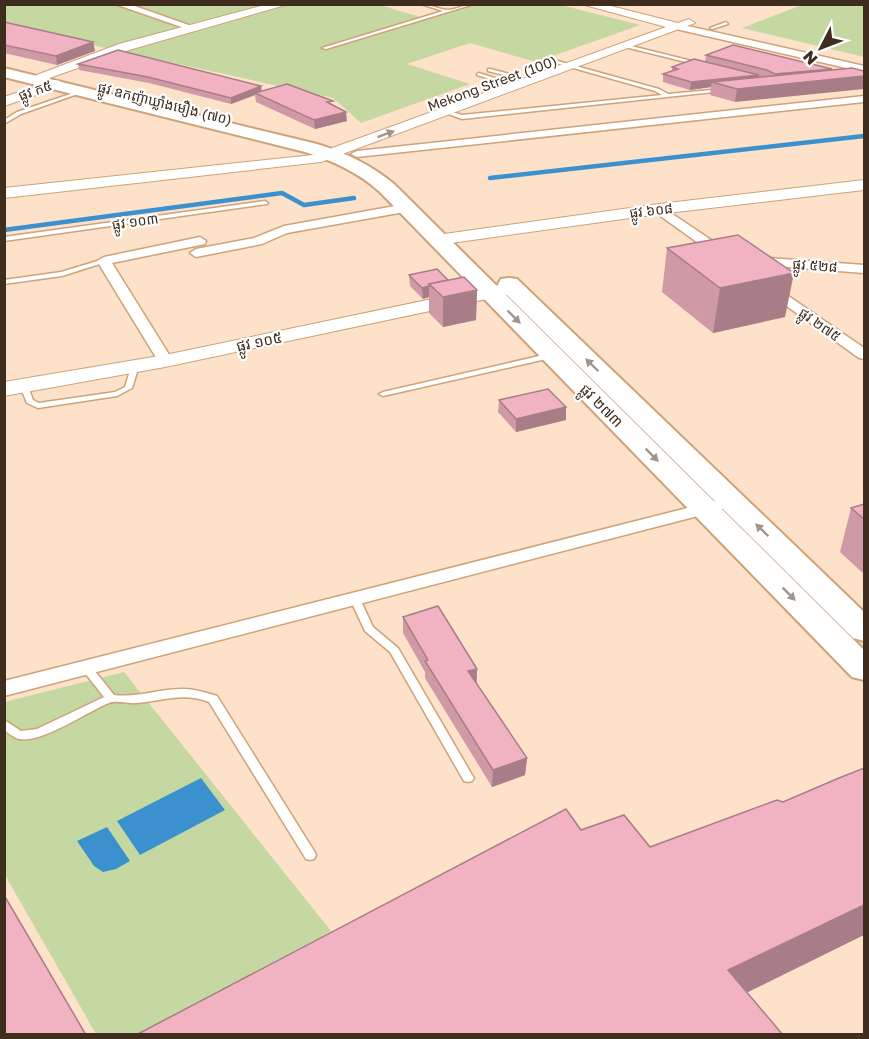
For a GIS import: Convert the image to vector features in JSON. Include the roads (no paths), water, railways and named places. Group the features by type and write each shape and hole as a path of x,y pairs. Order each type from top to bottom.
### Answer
{"main road":[{"name":"ផ្លូវ ឧកញ៉ាឃ្លាំងមឿង (៧០)","path":"4,65 84,91 335,151"},
{"name":"ផ្លូវ ឧកញ៉ាឃ្លាំងមឿង (៧០)","path":"36,77 335,151"},
{"name":"ផ្លូវ ២៧៣","path":"335,151 375,177 406,208 448,238"},
{"name":"ផ្លូវ ២៧៣","path":"335,151 393,173 448,238 501,290 615,387 864,630"},
{"name":"ផ្លូវ ២៧៣","path":"501,290 552,355 864,669"},
{"path":"589,392 615,387"}],"street":[{"path":"119,4 188,26 283,4"},
{"path":"188,26 259,4"},
{"path":"586,4 676,23 864,69"},
{"path":"611,4 676,23 719,27 864,64"},
{"name":"Mekong Street (100)","path":"335,151 627,46 676,23"},
{"name":"Mekong Street (100)","path":"335,151 500,76 676,23"},
{"name":"ផ្លូវ ក៥","path":"4,102 36,77 188,26"},
{"path":"4,183 864,99"},
{"path":"4,193 315,159 335,151"},
{"name":"ផ្លូវ ៦០៨","path":"448,238 659,209 864,185"},
{"path":"165,361 104,261 257,241 284,230 406,208"},
{"name":"ផ្លូវ ៥២៨","path":"659,209 734,262 864,269"},
{"name":"ផ្លូវ ២៧៥","path":"759,280 864,355"},
{"name":"ផ្លូវ ១០៥","path":"14,388 165,361 501,290"},
{"path":"6,685 86,668 733,501"}],"lane":[{"path":"423,4 449,11"},
{"path":"324,48 472,4"},
{"path":"719,27 735,26"},
{"path":"627,46 706,66"},
{"path":"554,61 657,90 667,96"},
{"path":"479,74 500,76"},
{"path":"446,112 462,117 725,90"},
{"path":"4,123 19,113 84,91"},
{"name":"ផ្លូវ ១០៣","path":"4,239 265,203"},
{"path":"4,282 62,274 104,261"},
{"path":"383,394 552,355"},
{"path":"355,598 369,629 394,650 468,778"},
{"path":"86,668 111,698"},
{"path":"4,724 19,735 39,733 111,698 133,700 187,691 213,699 310,855"}],"water":[{"path":"201,778 225,810 140,855 117,821"},
{"path":"107,827 130,861 116,869 103,872 94,866 77,841"}],"waterway":[{"path":"490,178 864,136"},
{"path":"4,230 282,193 304,205 354,198"}]}
